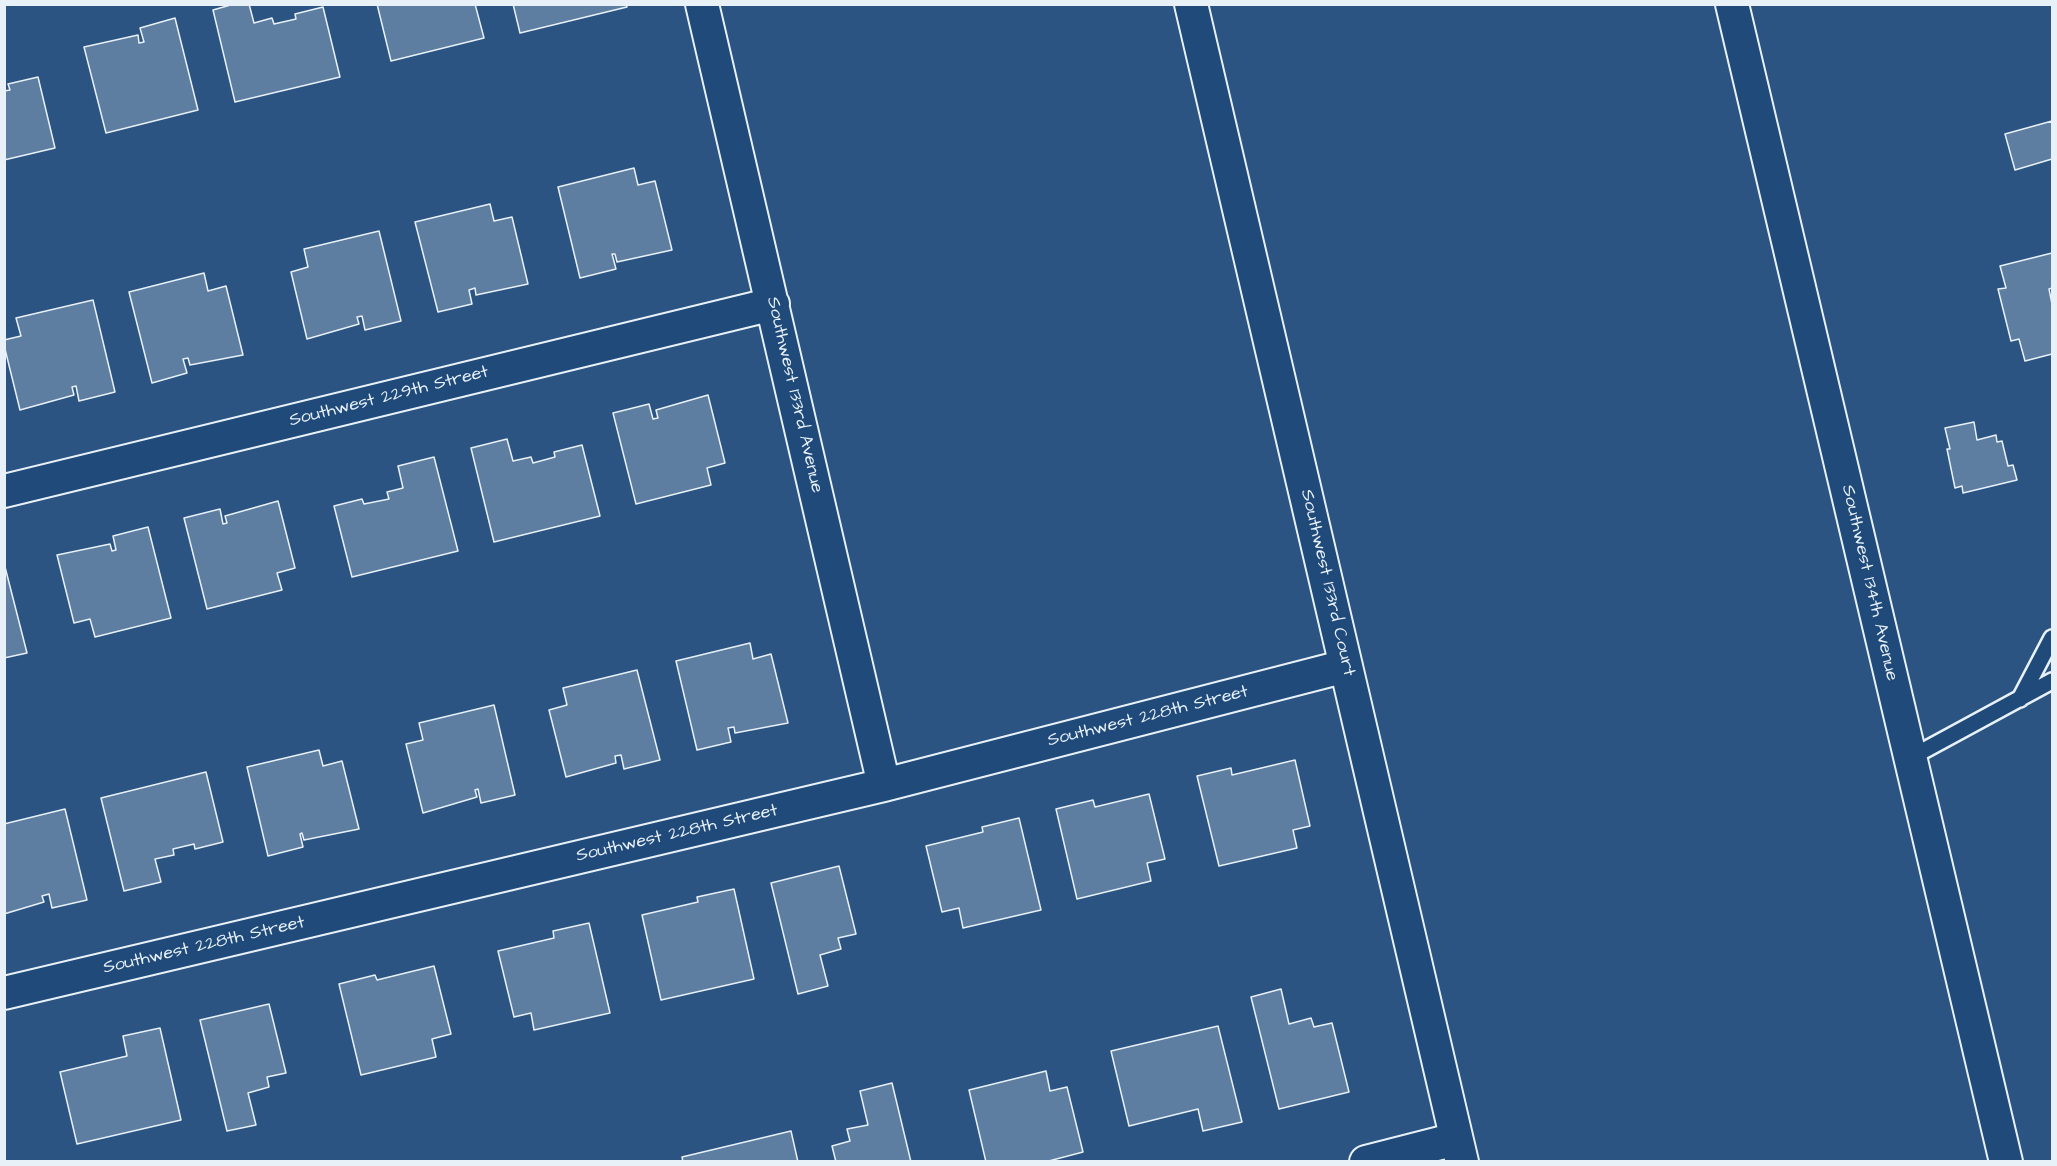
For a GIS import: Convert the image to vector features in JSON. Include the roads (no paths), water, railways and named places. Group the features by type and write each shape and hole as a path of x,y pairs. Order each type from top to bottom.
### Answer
{"street":[{"name":"Southwest 133rd Avenue","path":"702,4 884,785"},
{"name":"Southwest 133rd Court","path":"1191,4 1459,1150"},
{"name":"Southwest 134th Avenue","path":"1732,4 2006,1161"},
{"name":"Southwest 229th Street","path":"4,491 773,304"},
{"name":"Southwest 228th Street","path":"4,993 884,785 1346,666"},
{"path":"1366,1161 1459,1150"}],"lane":[{"path":"2020,699 2052,638"},
{"path":"1910,758 2052,681"}]}
